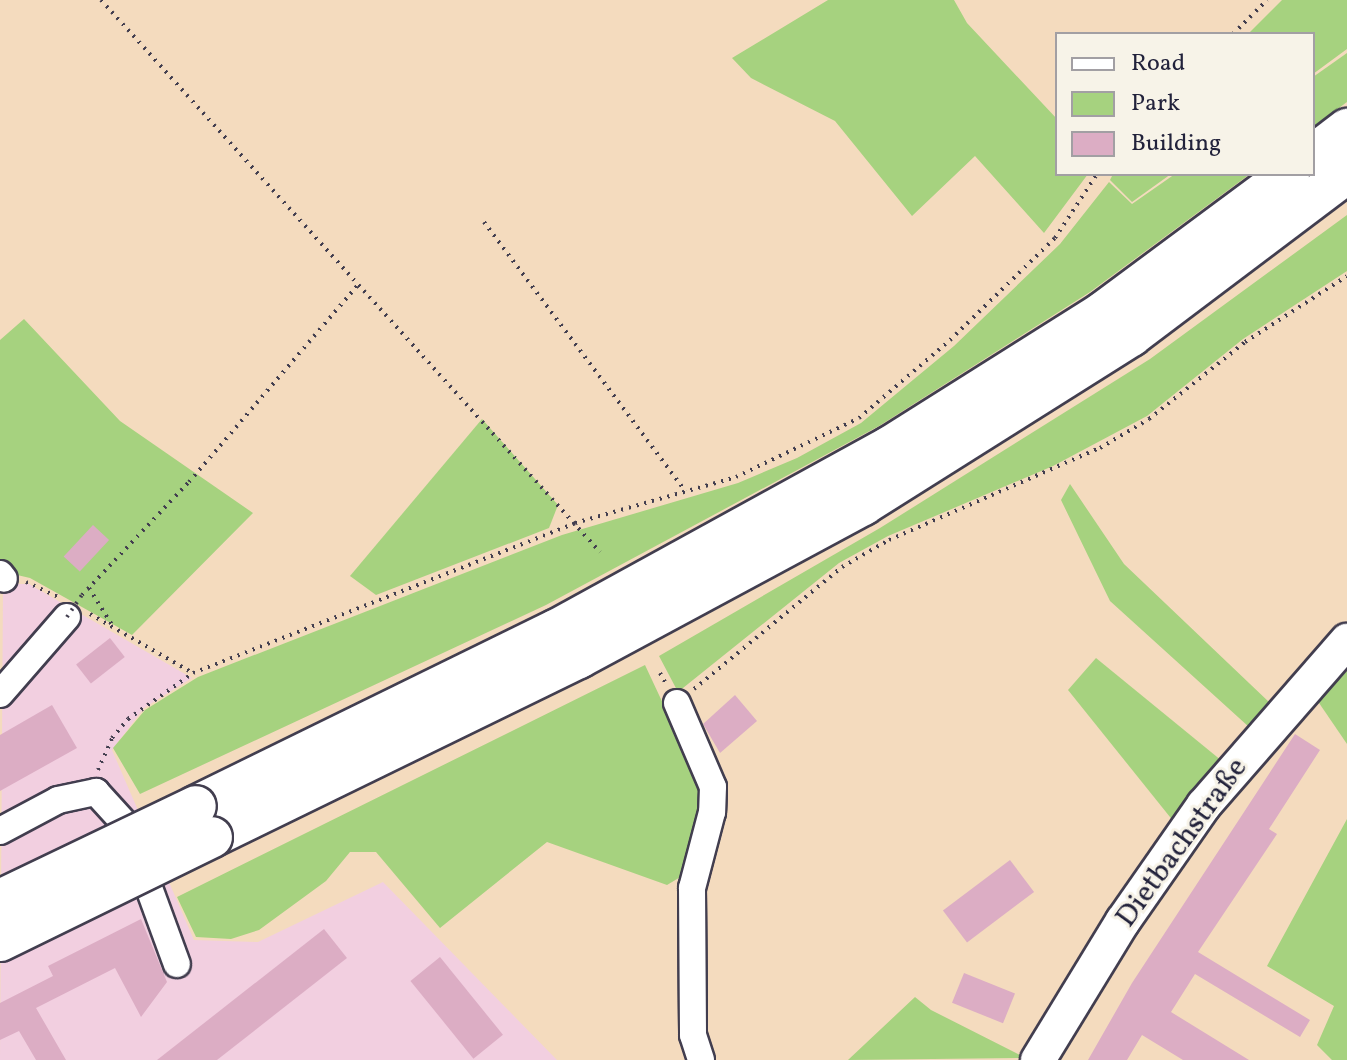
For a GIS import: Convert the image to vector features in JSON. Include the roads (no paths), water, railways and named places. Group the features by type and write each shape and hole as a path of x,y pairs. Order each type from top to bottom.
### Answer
{"highway":[{"path":"1315,153 1347,129"},
{"path":"0,900 204,822 579,658 863,505 1131,336 1347,173"},
{"path":"0,941 204,822 889,447 1103,312 1286,176"}],"main road":[{"name":"Dietbachstraße","path":"1038,1060 1123,921 1204,805 1347,641"}],"lane":[{"path":"0,694 67,617"},
{"path":"677,703 713,787 712,812 692,888 693,1035 701,1060"},
{"path":"0,831 58,800 96,792 126,825 177,964"}]}
